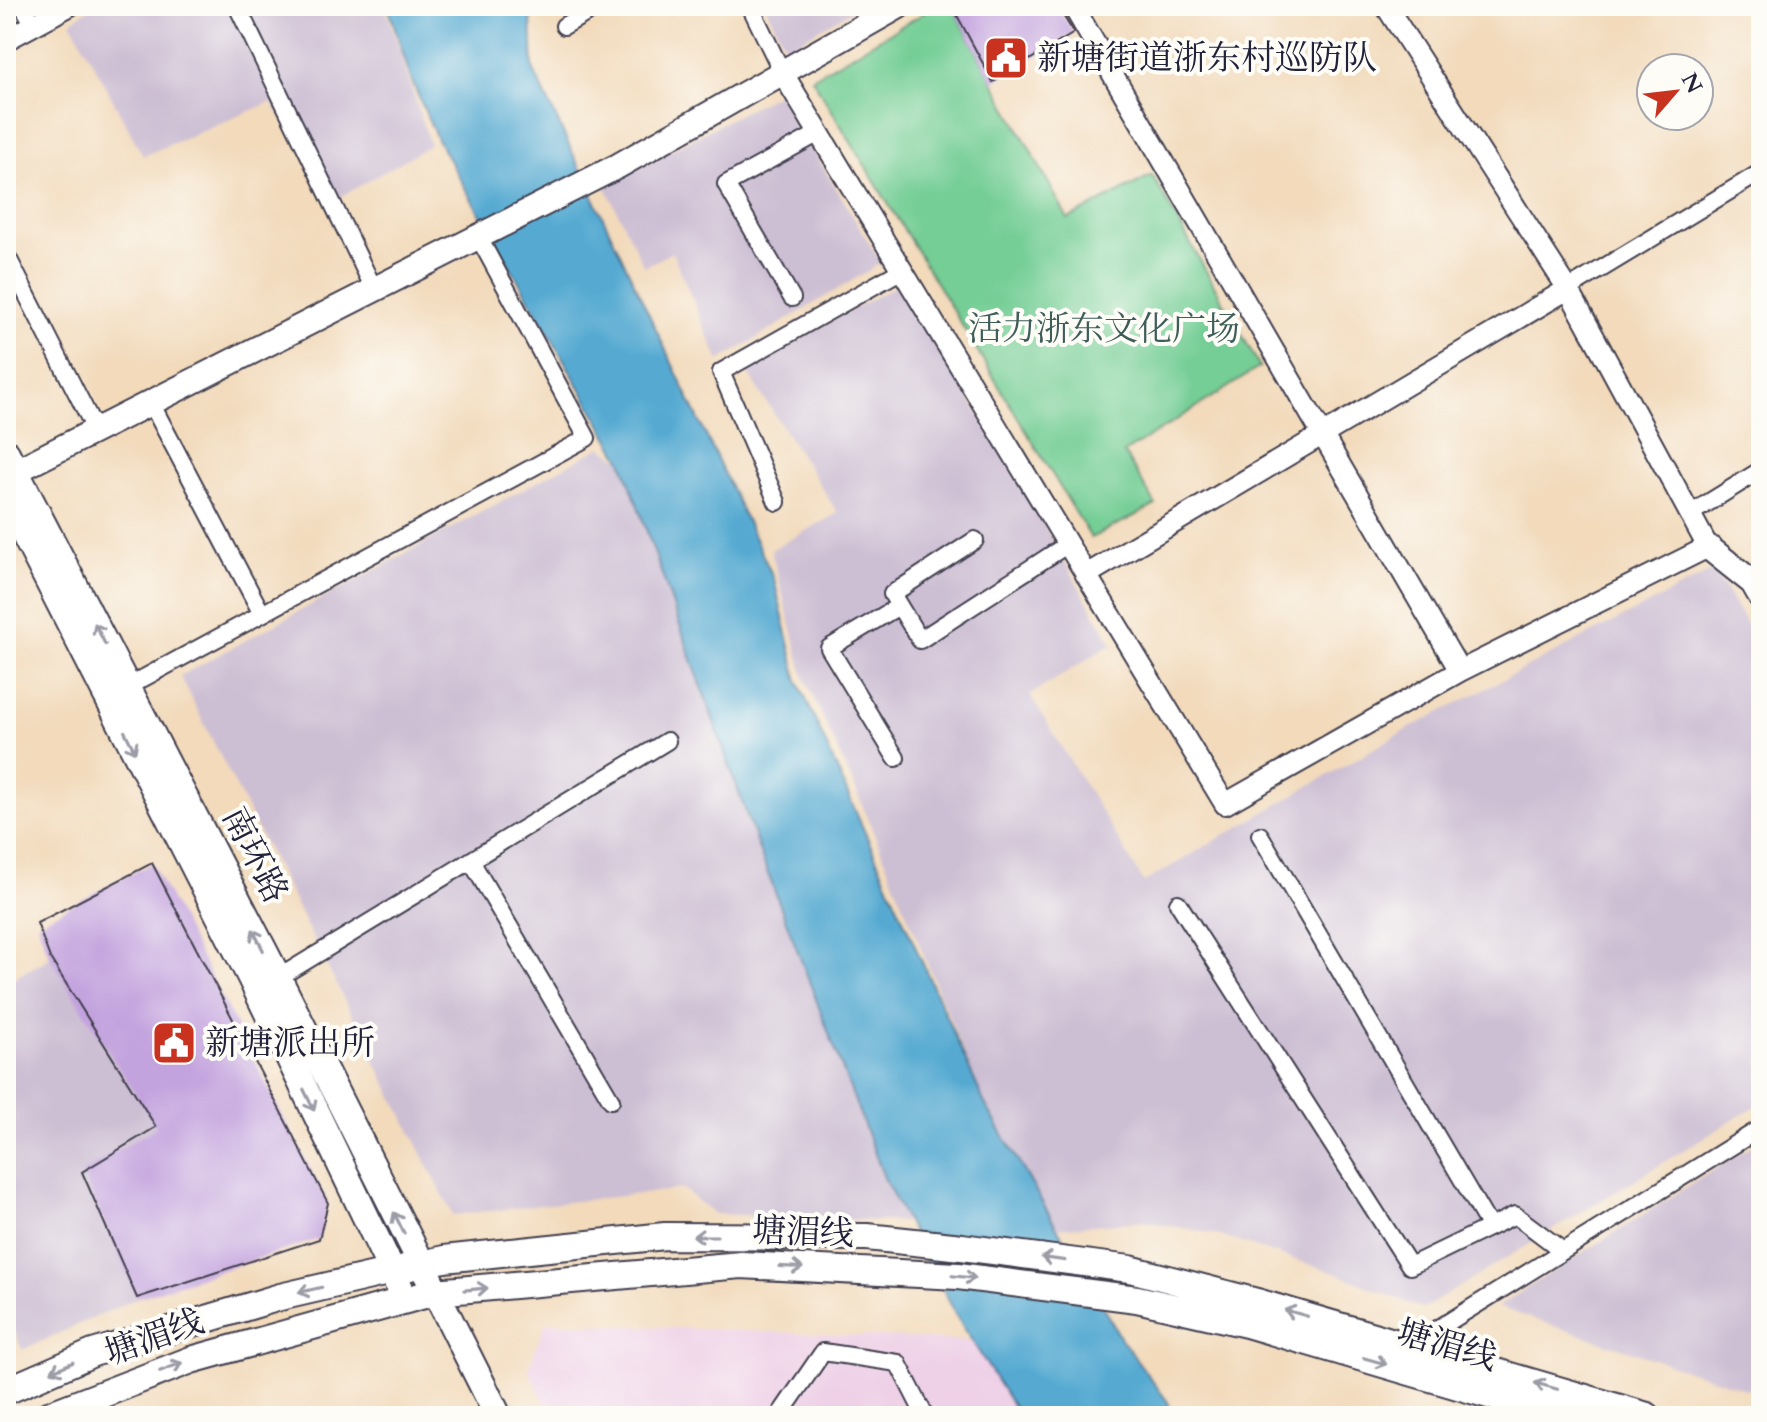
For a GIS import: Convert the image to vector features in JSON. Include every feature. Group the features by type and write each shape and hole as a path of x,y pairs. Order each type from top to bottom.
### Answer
{"main road":[{"path":"9,467 96,431 618,166 899,6"},
{"name":"南环路","path":"9,467 278,978 498,1416"},
{"name":"南环路","path":"6,498 251,978 406,1299"},
{"path":"1708,547 1753,583 1761,597"},
{"path":"6,1391 93,1353 280,1297 444,1259 665,1236 867,1237 1130,1269 1257,1302 1647,1416"},
{"name":"塘湄线","path":"46,1416 191,1360 435,1292 741,1265 958,1276 1137,1299 1247,1324 1560,1416"}],"street":[{"path":"23,6 34,25"},
{"path":"6,40 69,6"},
{"path":"237,6 374,289"},
{"path":"564,26 599,6"},
{"path":"750,6 782,72 1225,804 1460,671 1708,547 1568,289 1386,6"},
{"path":"1073,6 1460,671"},
{"path":"792,298 726,184 819,133"},
{"path":"1086,575 1761,172"},
{"path":"127,687 587,438 478,236"},
{"path":"6,254 96,431"},
{"path":"777,502 721,372 902,270"},
{"path":"151,403 262,614"},
{"path":"1690,514 1761,470"},
{"path":"975,540 892,594 920,640 1068,544"},
{"path":"896,758 829,648 899,606"},
{"path":"278,978 667,741"},
{"path":"1260,835 1490,1227"},
{"path":"471,861 611,1100"},
{"path":"1178,903 1410,1266 1515,1215 1563,1251"},
{"path":"1410,1346 1761,1128"},
{"path":"779,1416 823,1352 898,1363 925,1416"}],"shaded area":[{"path":"92,6 385,6 430,145 339,198 271,102 143,156 71,22"},
{"path":"765,6 860,6 786,48"},
{"path":"779,93 881,263 719,361 672,252 644,267 605,185"},
{"path":"897,285 990,431 1112,644 1030,695 1144,882 1404,731 1714,570 1761,648 1761,1103 1423,1309 1330,1271 1211,1233 1144,1221 1057,1228 984,1102 859,797 804,676 771,550 838,513 745,369"},
{"path":"601,447 622,461 762,858 885,1180 907,1222 714,1214 683,1189 453,1215 180,676"},
{"path":"50,958 156,1127 82,1172 137,1298 22,1350 6,1310 6,982"},
{"path":"1761,1140 1761,1383 1748,1390 1497,1307"},
{"path":"546,1322 972,1341 1019,1416 551,1416 528,1369"}],"green space":[{"name":"活力浙东文化广场","path":"936,6 952,6 1068,219 1152,175 1260,367 1124,453 1156,505 1091,538 812,78"}],"water":[{"path":"388,6 527,6 531,15 533,69 774,579 798,681 984,1102 1122,1340 1168,1402 1174,1416 1019,1416 959,1320 885,1180 762,858 622,461 437,139 411,79"}],"building":[{"name":"新塘街道浙东村巡防队","path":"952,6 1057,6 1074,33 993,82"},
{"name":"新塘派出所","path":"152,863 328,1203 319,1239 137,1298 82,1172 156,1127 50,958 37,923"}],"place":[{"name":"新塘街道浙东村巡防队","path":"1006,58"},
{"name":"新塘派出所","path":"174,1043"}]}
